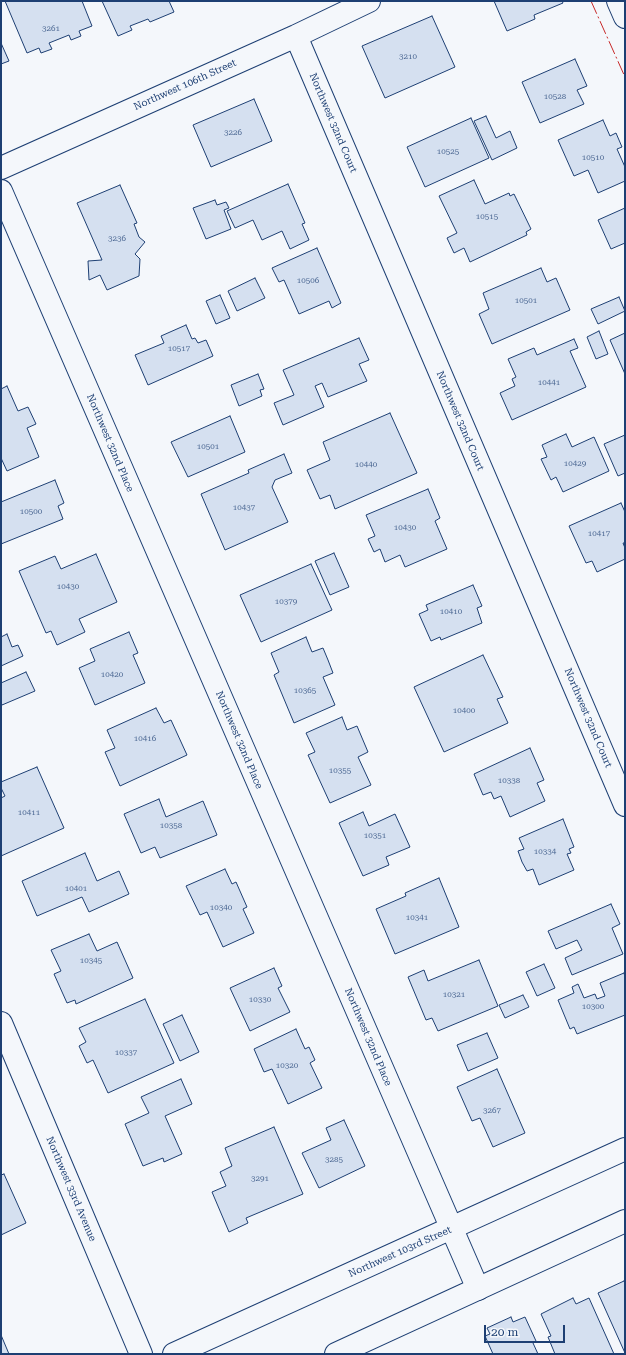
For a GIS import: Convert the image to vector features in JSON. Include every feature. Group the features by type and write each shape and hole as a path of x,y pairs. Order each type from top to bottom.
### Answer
{"street":[{"name":"Northwest 106th Street","path":"1,168 296,36 369,1"},
{"path":"618,1 625,16"},
{"name":"Northwest 32nd Court","path":"296,36 625,805"},
{"name":"Northwest 32nd Place","path":"1,191 478,1289"},
{"name":"Northwest 33rd Avenue","path":"1,1023 141,1354"},
{"name":"Northwest 103rd Street","path":"174,1354 625,1149"},
{"path":"336,1354 625,1221"}],"building":[{"path":"5,1 82,1 92,26 79,31 81,36 71,40 69,35 49,43 52,49 41,53 39,48 27,53"},
{"path":"102,1 169,1 174,12 150,22 148,19 130,26 132,30 118,36"},
{"path":"494,1 562,1 563,3 534,15 535,19 507,31"},
{"path":"432,16 455,67 385,98 362,46"},
{"path":"1,43 9,61 1,64"},
{"path":"575,59 587,86 577,90 584,104 540,123 522,82"},
{"path":"254,99 272,141 211,167 193,125"},
{"path":"486,116 496,138 510,131 517,148 492,160 474,121"},
{"path":"471,118 489,158 425,187 407,147"},
{"path":"603,120 610,136 616,133 622,147 617,149 625,167 625,181 598,193 588,170 574,176 558,140"},
{"path":"474,180 485,204 509,193 510,196 514,194 531,229 526,232 527,235 470,262 464,248 454,253 447,238 457,233 439,196"},
{"path":"288,184 305,223 302,224 309,240 290,249 282,231 262,240 253,220 235,228 227,211"},
{"path":"120,185 137,223 134,224 139,237 145,242 135,254 140,259 139,276 107,290 100,275 89,280 88,261 102,260 77,203"},
{"path":"215,200 217,205 226,202 229,208 224,210 231,229 206,239 193,208"},
{"path":"625,208 625,243 611,249 598,220"},
{"path":"317,248 341,303 332,308 329,301 299,314 284,280 279,282 272,268"},
{"path":"541,268 547,282 556,278 570,310 492,344 479,314 489,309 483,293"},
{"path":"255,278 265,298 237,311 228,291"},
{"path":"220,295 230,318 216,324 206,301"},
{"path":"619,297 625,311 598,324 591,309"},
{"path":"186,325 192,339 195,338 198,343 206,340 213,356 148,385 135,355 164,343 161,336"},
{"path":"599,331 608,354 596,359 587,337"},
{"path":"625,333 625,374 610,340"},
{"path":"359,338 369,360 359,364 367,381 328,397 322,383 315,386 324,407 283,425 274,403 294,395 283,370"},
{"path":"574,339 578,348 570,351 586,387 512,420 500,393 515,386 512,379 516,377 508,359 534,348 537,355"},
{"path":"258,374 264,389 260,390 262,396 239,406 231,385"},
{"path":"7,386 18,411 28,407 36,424 27,428 39,457 7,471 1,458 1,389"},
{"path":"390,413 417,473 335,509 330,495 320,499 307,470 330,460 323,442"},
{"path":"230,416 245,452 188,477 171,442"},
{"path":"566,434 572,447 594,437 609,471 563,492 556,477 551,480 541,459 547,457 542,445"},
{"path":"625,435 625,473 618,476 604,444"},
{"path":"284,454 292,473 275,480 272,487 288,522 225,550 201,494 249,473 248,470"},
{"path":"55,480 64,503 58,506 63,519 1,544 1,502"},
{"path":"428,489 440,518 435,521 447,549 405,567 400,555 385,562 380,549 374,552 368,539 375,536 366,515"},
{"path":"621,503 625,512 625,543 623,543 625,548 625,559 597,572 592,561 586,563 569,526"},
{"path":"334,553 349,587 330,595 315,561"},
{"path":"96,554 117,602 79,619 85,632 57,645 51,631 46,633 19,571 55,556 61,569"},
{"path":"311,564 332,610 261,642 240,595"},
{"path":"473,585 482,606 477,608 482,623 441,640 440,637 431,641 419,614 428,610 426,605"},
{"path":"129,632 138,653 133,655 145,683 95,705 79,668 95,661 90,649"},
{"path":"7,634 12,647 18,645 23,656 1,666 1,637"},
{"path":"306,637 312,652 323,648 333,673 323,677 335,705 294,723 274,675 279,672 271,653"},
{"path":"483,655 503,697 497,699 508,723 444,752 414,687"},
{"path":"26,672 35,691 2,705 1,683"},
{"path":"156,708 164,723 171,720 187,755 120,786 105,752 115,748 107,730"},
{"path":"342,717 347,730 357,726 368,752 358,757 371,785 330,803 308,755 315,752 306,733"},
{"path":"530,748 544,780 537,783 545,801 510,817 501,796 494,799 491,792 483,795 474,774"},
{"path":"37,767 64,828 1,856 1,798 5,796 1,788 1,782"},
{"path":"159,799 166,817 203,801 217,835 160,858 155,847 141,853 124,814"},
{"path":"363,812 369,826 395,814 410,847 386,857 389,865 363,876 339,823"},
{"path":"563,819 574,847 569,849 571,853 567,854 574,870 539,885 533,869 527,871 522,862 518,851 524,849 519,838"},
{"path":"85,853 97,881 119,871 129,894 89,912 82,897 37,916 22,881"},
{"path":"225,869 232,884 236,882 247,907 243,909 254,933 223,947 207,912 200,915 186,886"},
{"path":"439,878 459,927 395,954 376,909 406,896 405,893"},
{"path":"611,904 620,924 612,928 623,954 572,975 565,958 582,950 577,940 556,949 548,931"},
{"path":"89,934 97,951 117,942 133,978 76,1004 75,1000 67,1003 54,974 61,971 51,950"},
{"path":"479,960 498,1006 438,1031 432,1018 426,1020 408,977 424,970 428,981"},
{"path":"544,964 555,988 537,996 526,972"},
{"path":"274,968 282,986 278,988 290,1012 250,1031 230,988"},
{"path":"624,973 625,1015 577,1034 574,1027 570,1029 558,1000 574,993 572,987 578,984 584,998 595,994 597,999 605,996 600,983"},
{"path":"523,995 529,1007 505,1018 499,1005"},
{"path":"145,999 174,1063 108,1093 93,1060 87,1063 79,1046 86,1042 79,1028"},
{"path":"182,1015 199,1052 180,1061 163,1024"},
{"path":"296,1029 305,1049 309,1047 315,1060 310,1063 322,1088 288,1104 272,1069 264,1072 254,1049"},
{"path":"487,1033 498,1058 468,1071 457,1045"},
{"path":"497,1069 525,1133 493,1147 480,1118 472,1121 457,1087"},
{"path":"181,1079 192,1104 165,1116 182,1154 164,1162 163,1158 143,1166 125,1124 149,1113 141,1097"},
{"path":"344,1120 365,1166 319,1188 302,1153 331,1140 326,1128"},
{"path":"274,1127 303,1194 246,1218 248,1223 229,1232 212,1192 226,1186 220,1172 232,1166 225,1148"},
{"path":"4,1174 26,1223 1,1235 1,1175"},
{"path":"624,1281 625,1283 625,1353 598,1293"},
{"path":"573,1298 576,1304 589,1298 614,1354 555,1354 548,1337 551,1336 541,1314"},
{"path":"511,1317 513,1322 525,1317 536,1341 533,1343 538,1354 493,1354 485,1336 490,1334 487,1328"},
{"path":"1,1335 9,1354 1,1354"}],"power":[{"path":"591,1 625,77"}]}
